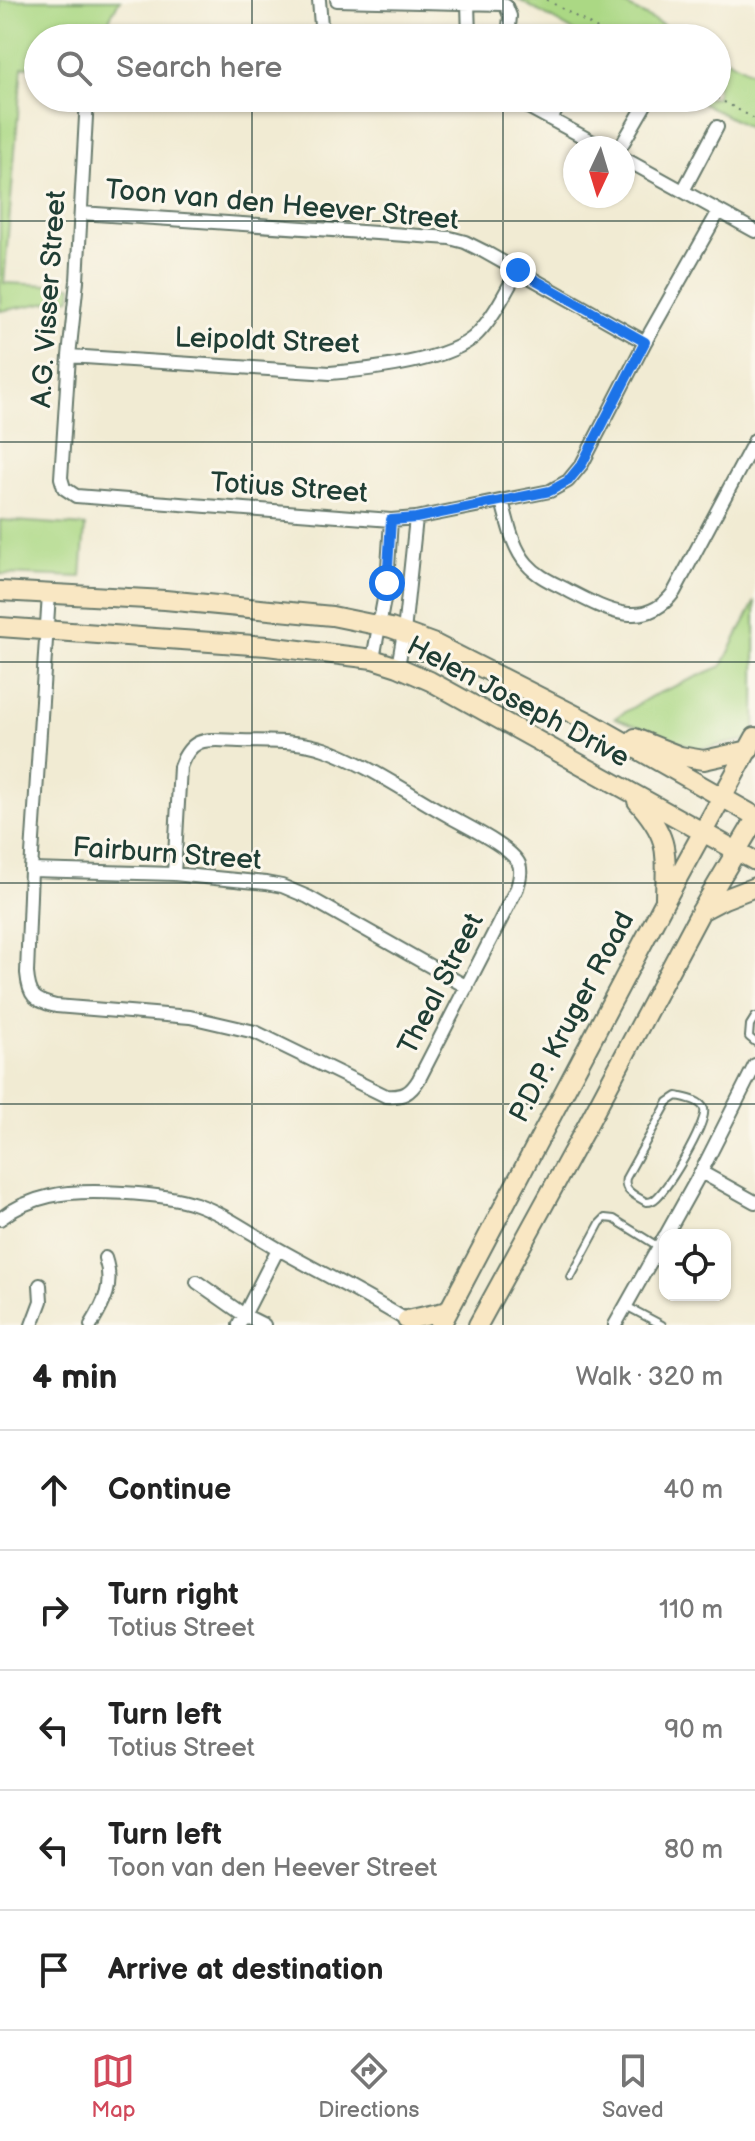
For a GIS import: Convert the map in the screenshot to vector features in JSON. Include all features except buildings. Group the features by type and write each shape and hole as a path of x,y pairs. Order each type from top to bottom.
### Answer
{"street":[{"path":"319,0 321,24"},
{"path":"337,0 468,2 506,6 509,24"},
{"path":"468,2 469,24"},
{"name":"A.G. Visser Street","path":"76,496 64,488 61,478 86,112"},
{"path":"538,112 582,136"},
{"path":"551,119 555,112"},
{"path":"627,136 641,112"},
{"path":"683,191 717,127"},
{"path":"635,165 755,231"},
{"name":"Totius Street","path":"76,496 391,520 416,518 550,491 568,481 582,464 645,342 719,211"},
{"name":"Toon van den Heever Street","path":"81,213 450,238 465,242 518,270 645,342"},
{"name":"Leipoldt Street","path":"69,356 330,373 362,371 461,347 488,320 518,270"},
{"path":"502,501 518,553 529,567 605,610 641,614 659,608 674,592 755,440"},
{"path":"398,667 416,518"},
{"path":"373,659 387,583 391,520"},
{"name":"Helen Joseph Drive","path":"0,591 165,600 332,616 404,632 469,660 591,723 755,818"},
{"path":"31,870 49,594"},
{"name":"Helen Joseph Drive","path":"0,627 267,646 373,659 430,681 755,861"},
{"path":"591,723 601,724 689,758 715,759 752,744"},
{"name":"Theal Street","path":"31,870 28,988 33,997 41,1002 56,1006 190,1017 255,1032 386,1096 398,1097 412,1091 517,888 521,872 518,863 496,843 359,765 323,749 294,743 209,740 192,745 180,767 174,874"},
{"name":"P.D.P. Kruger Road","path":"445,1318 665,901 752,744"},
{"path":"631,793 663,836 665,901"},
{"path":"479,1324 701,911 755,818"},
{"name":"Fairburn Street","path":"31,870 174,874 282,886 308,897 467,987"},
{"path":"701,911 755,887"},
{"path":"669,1229 755,1065"},
{"path":"701,1172 755,1202"},
{"path":"0,1219 26,1204 52,1195 148,1194 193,1203 223,1215 408,1322 445,1318"},
{"path":"615,1325 659,1246"},
{"path":"242,1320 278,1249"},
{"path":"105,1258 110,1281 93,1322 108,1325"},
{"path":"197,1282 242,1320 264,1325"},
{"path":"32,1325 41,1301 40,1285"}],"lane":[{"path":"755,1017 750,1025 749,1037 755,1042"},
{"path":"677,1096 700,1103 704,1108 704,1117 683,1161 654,1200 646,1202 625,1186 626,1178 668,1102 677,1096"},
{"path":"683,1161 701,1172"},
{"path":"571,1277 605,1218 659,1237"},
{"path":"626,1306 662,1325"}],"path":[{"path":"547,0 589,24"},
{"path":"731,106 755,119"}],"green space":[{"path":"0,0 120,0 108,24 24,24 24,67 4,283 72,286 71,298 0,311 2,62"},
{"path":"519,0 616,0 661,24 561,24"},
{"path":"731,61 755,74 755,131 719,112 731,112"},
{"path":"0,520 85,526 81,577 0,574"},
{"path":"755,601 755,732 751,739 698,749 615,718 652,696 722,666"}],"route":[{"path":"387,583 391,520 416,518 550,491 568,481 582,464 645,342 518,270"}]}
